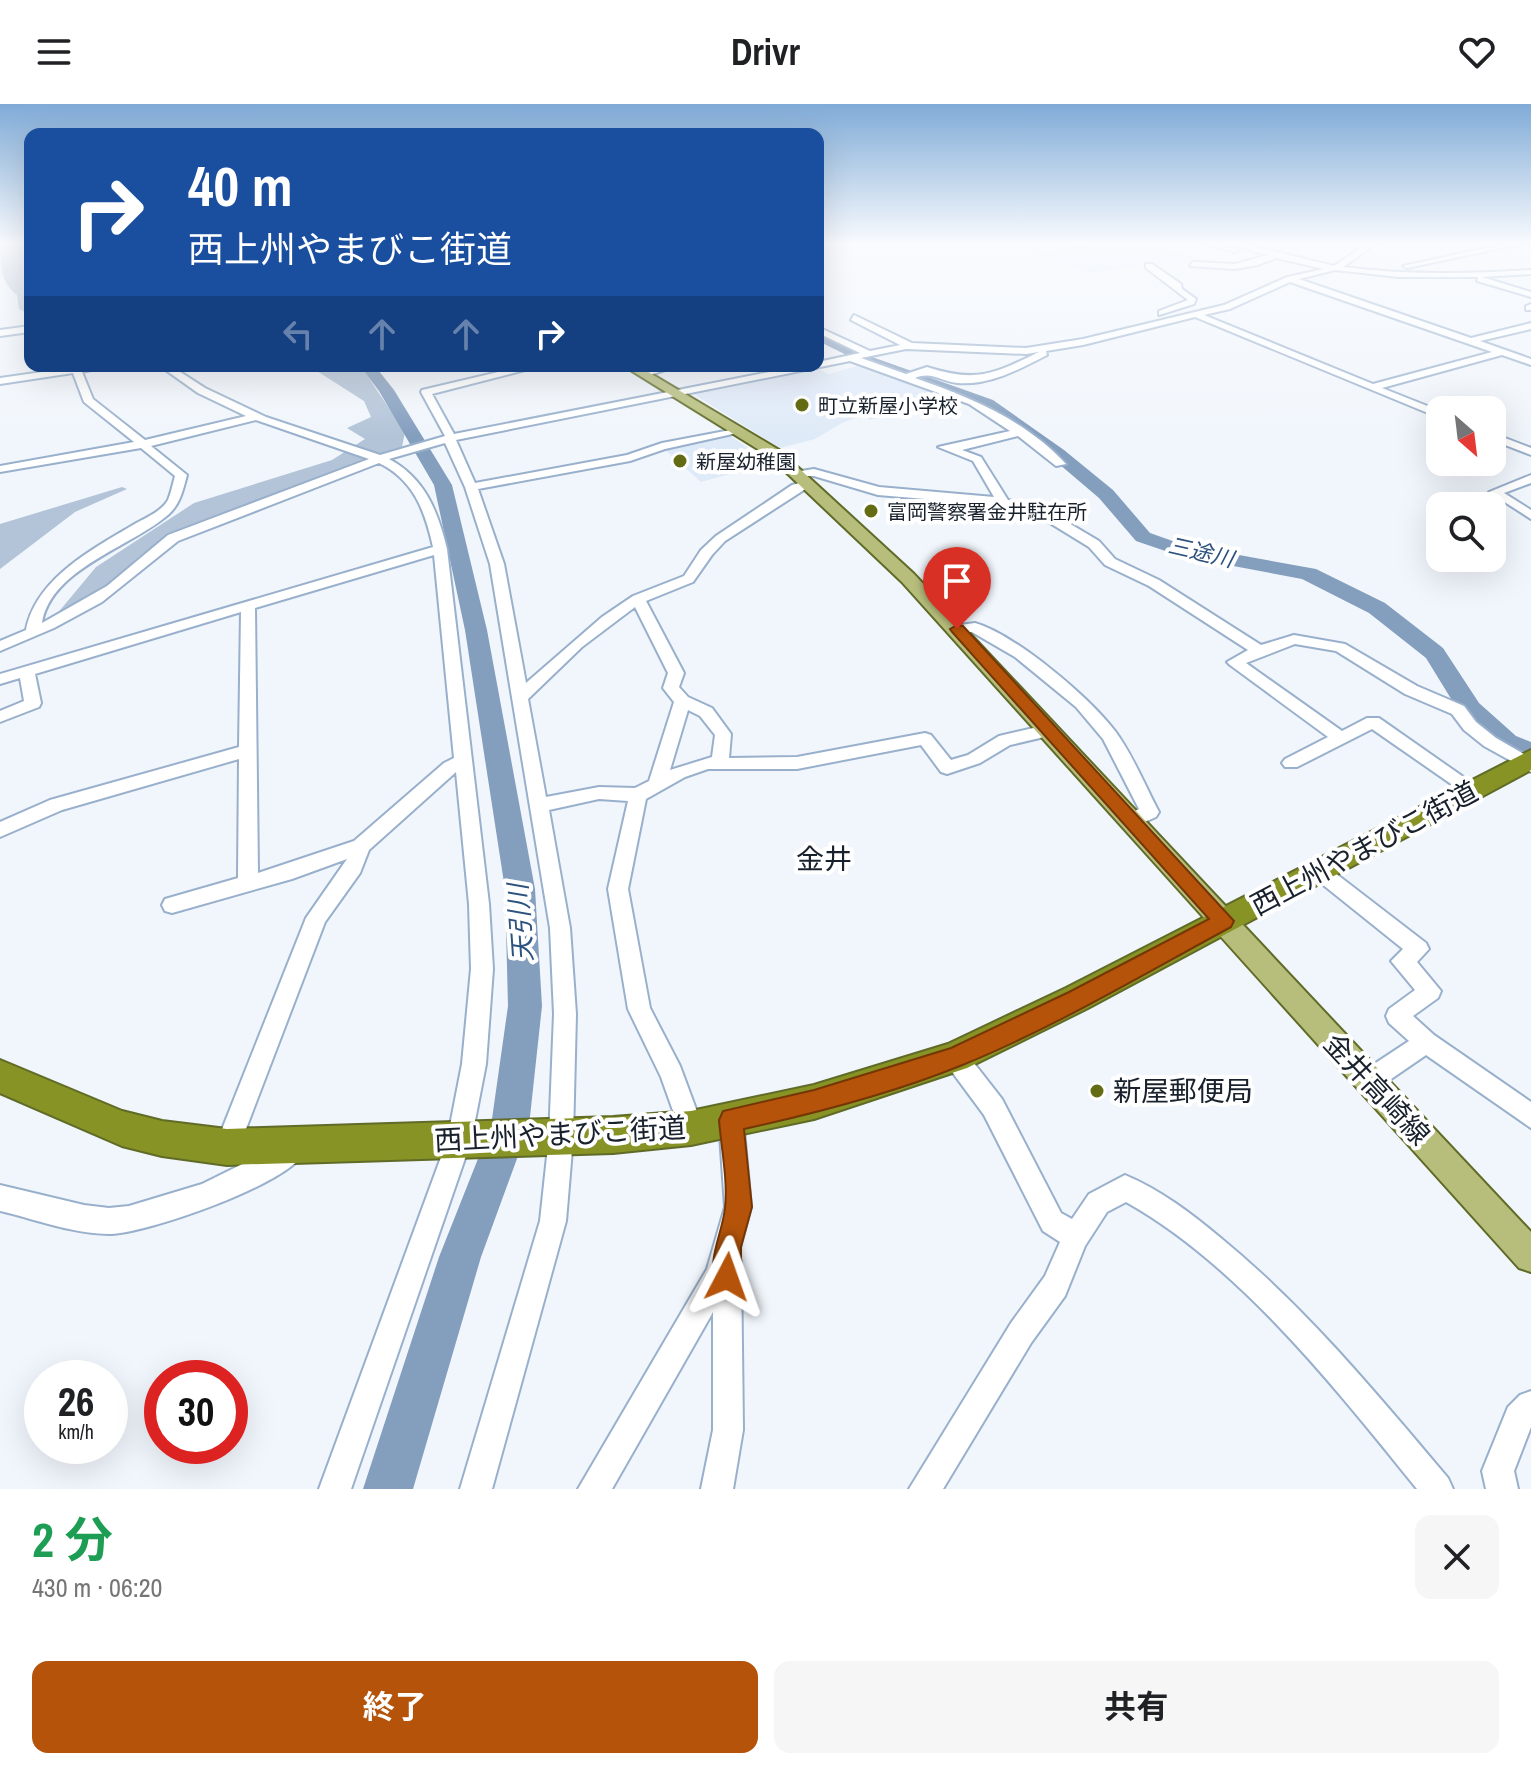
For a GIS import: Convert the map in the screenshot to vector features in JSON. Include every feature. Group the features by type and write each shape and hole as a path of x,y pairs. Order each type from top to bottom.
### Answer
{"highway":[{"name":"西上州やまびこ街道","path":"0,1076 94,1118 138,1133 178,1142 227,1147 553,1138 691,1128 731,1120 814,1102 955,1057 1077,998 1529,762"}],"main road":[{"name":"金井高崎線","path":"640,372 741,431 802,479 908,578 1051,730 1531,1256"}],"street":[{"path":"1127,330 1125,326 1153,319 1181,307"},
{"path":"824,364 910,346 1026,351 1083,342 1228,307"},
{"path":"1371,307 1531,362"},
{"path":"1196,315 1426,409"},
{"path":"854,318 910,346"},
{"path":"1471,341 1531,326"},
{"path":"0,333 24,330"},
{"path":"824,333 868,354"},
{"path":"905,378 927,370 949,379 984,380 1047,352 1115,336"},
{"path":"1373,387 1502,352"},
{"path":"851,358 973,402 1020,432 1060,464"},
{"path":"0,381 62,372"},
{"path":"33,631 36,613 73,569 164,512 174,500 181,475 88,400 77,372"},
{"path":"173,372 255,417 396,466 417,487 432,515 440,549 479,904 482,969 474,1064 463,1141 335,1489"},
{"path":"475,372 482,380"},
{"path":"476,1489 553,1221 553,1138 565,1014 560,928 497,564 471,487 450,444 451,438 426,392 513,372"},
{"path":"0,646 99,597 125,578 145,557 173,538 395,453 451,438 782,372"},
{"path":"0,469 144,444 255,417"},
{"path":"471,487 630,458 662,446 741,431"},
{"path":"1003,502 977,459 948,448 1020,432"},
{"path":"1506,442 1531,452"},
{"path":"521,697 548,670 638,599 682,583 695,574 707,552 731,530 769,509 814,472 878,491 1020,504 1052,517 1094,544 1110,562 1154,583 1259,651"},
{"path":"1531,479 1495,492 1531,515"},
{"path":"0,679 440,549"},
{"path":"638,599 676,673 671,688 682,701 706,712 723,734 720,762"},
{"path":"248,605 248,881"},
{"path":"957,629 975,627 1009,647 1082,703 1110,736 1150,812 1133,820"},
{"path":"1341,738 1235,662 1294,639 1340,647 1411,690 1458,710 1470,726 1490,742 1529,762"},
{"path":"0,717 33,703 26,670"},
{"path":"657,785 682,701"},
{"path":"1291,763 1373,722 1473,790"},
{"path":"540,805 599,793 638,795 707,763 797,763 925,739 947,768 974,759 1005,740 1051,730"},
{"path":"0,830 56,805 246,751"},
{"path":"172,905 292,871 361,846 450,767 462,761"},
{"path":"638,795 618,889 639,1009 672,1074 691,1128"},
{"path":"227,1147 316,918 353,868 361,846"},
{"path":"1319,871 1419,949 1402,961 1430,991 1397,1016 1426,1042 1531,1116"},
{"path":"1370,1080 1426,1042"},
{"path":"955,1057 993,1107 1052,1222 1076,1237"},
{"path":"594,1489 719,1275 738,1207 731,1120"},
{"path":"0,1198 110,1221 150,1213 235,1184 299,1147"},
{"path":"927,1488 1021,1333 1055,1286 1076,1237 1098,1203 1125,1188 1151,1199 1241,1271 1289,1319 1437,1489"},
{"path":"717,1489 728,1430 727,1247"},
{"path":"1502,1489 1498,1471 1519,1418 1531,1406"}],"shaded area":[{"path":"863,364 929,392 926,398 894,415 870,420 862,415 815,439 780,448 690,392 794,372 829,374"},
{"path":"318,372 365,372 405,432 402,447 296,491 165,539 139,557 119,579 56,615 96,567 194,503 332,460 365,439 347,428 371,417 364,401"},
{"path":"729,435 770,463 701,482 662,447"},
{"path":"122,487 127,489 75,512 0,569 0,524"}],"waterway":[{"name":"三途川","path":"824,339 870,361 987,403 1058,454 1106,494 1143,537 1180,550 1308,574 1377,608 1435,653 1470,709 1491,729 1507,742 1531,752"},
{"name":"天引川","path":"372,372 386,390 443,485 476,630 520,889 525,1006 510,1126 460,1257 388,1489"}],"place":[{"name":"町立新屋小学校","path":"802,405"},
{"name":"新屋幼稚園","path":"680,461"},
{"name":"富岡警察署金井駐在所","path":"871,511"},
{"name":"新屋郵便局","path":"1097,1091"}],"district":[{"name":"金井","path":"824,859"}],"route":[{"path":"727,1277 727,1247 738,1207 731,1120 814,1102 955,1057 1077,998 1223,921 957,629"}]}
